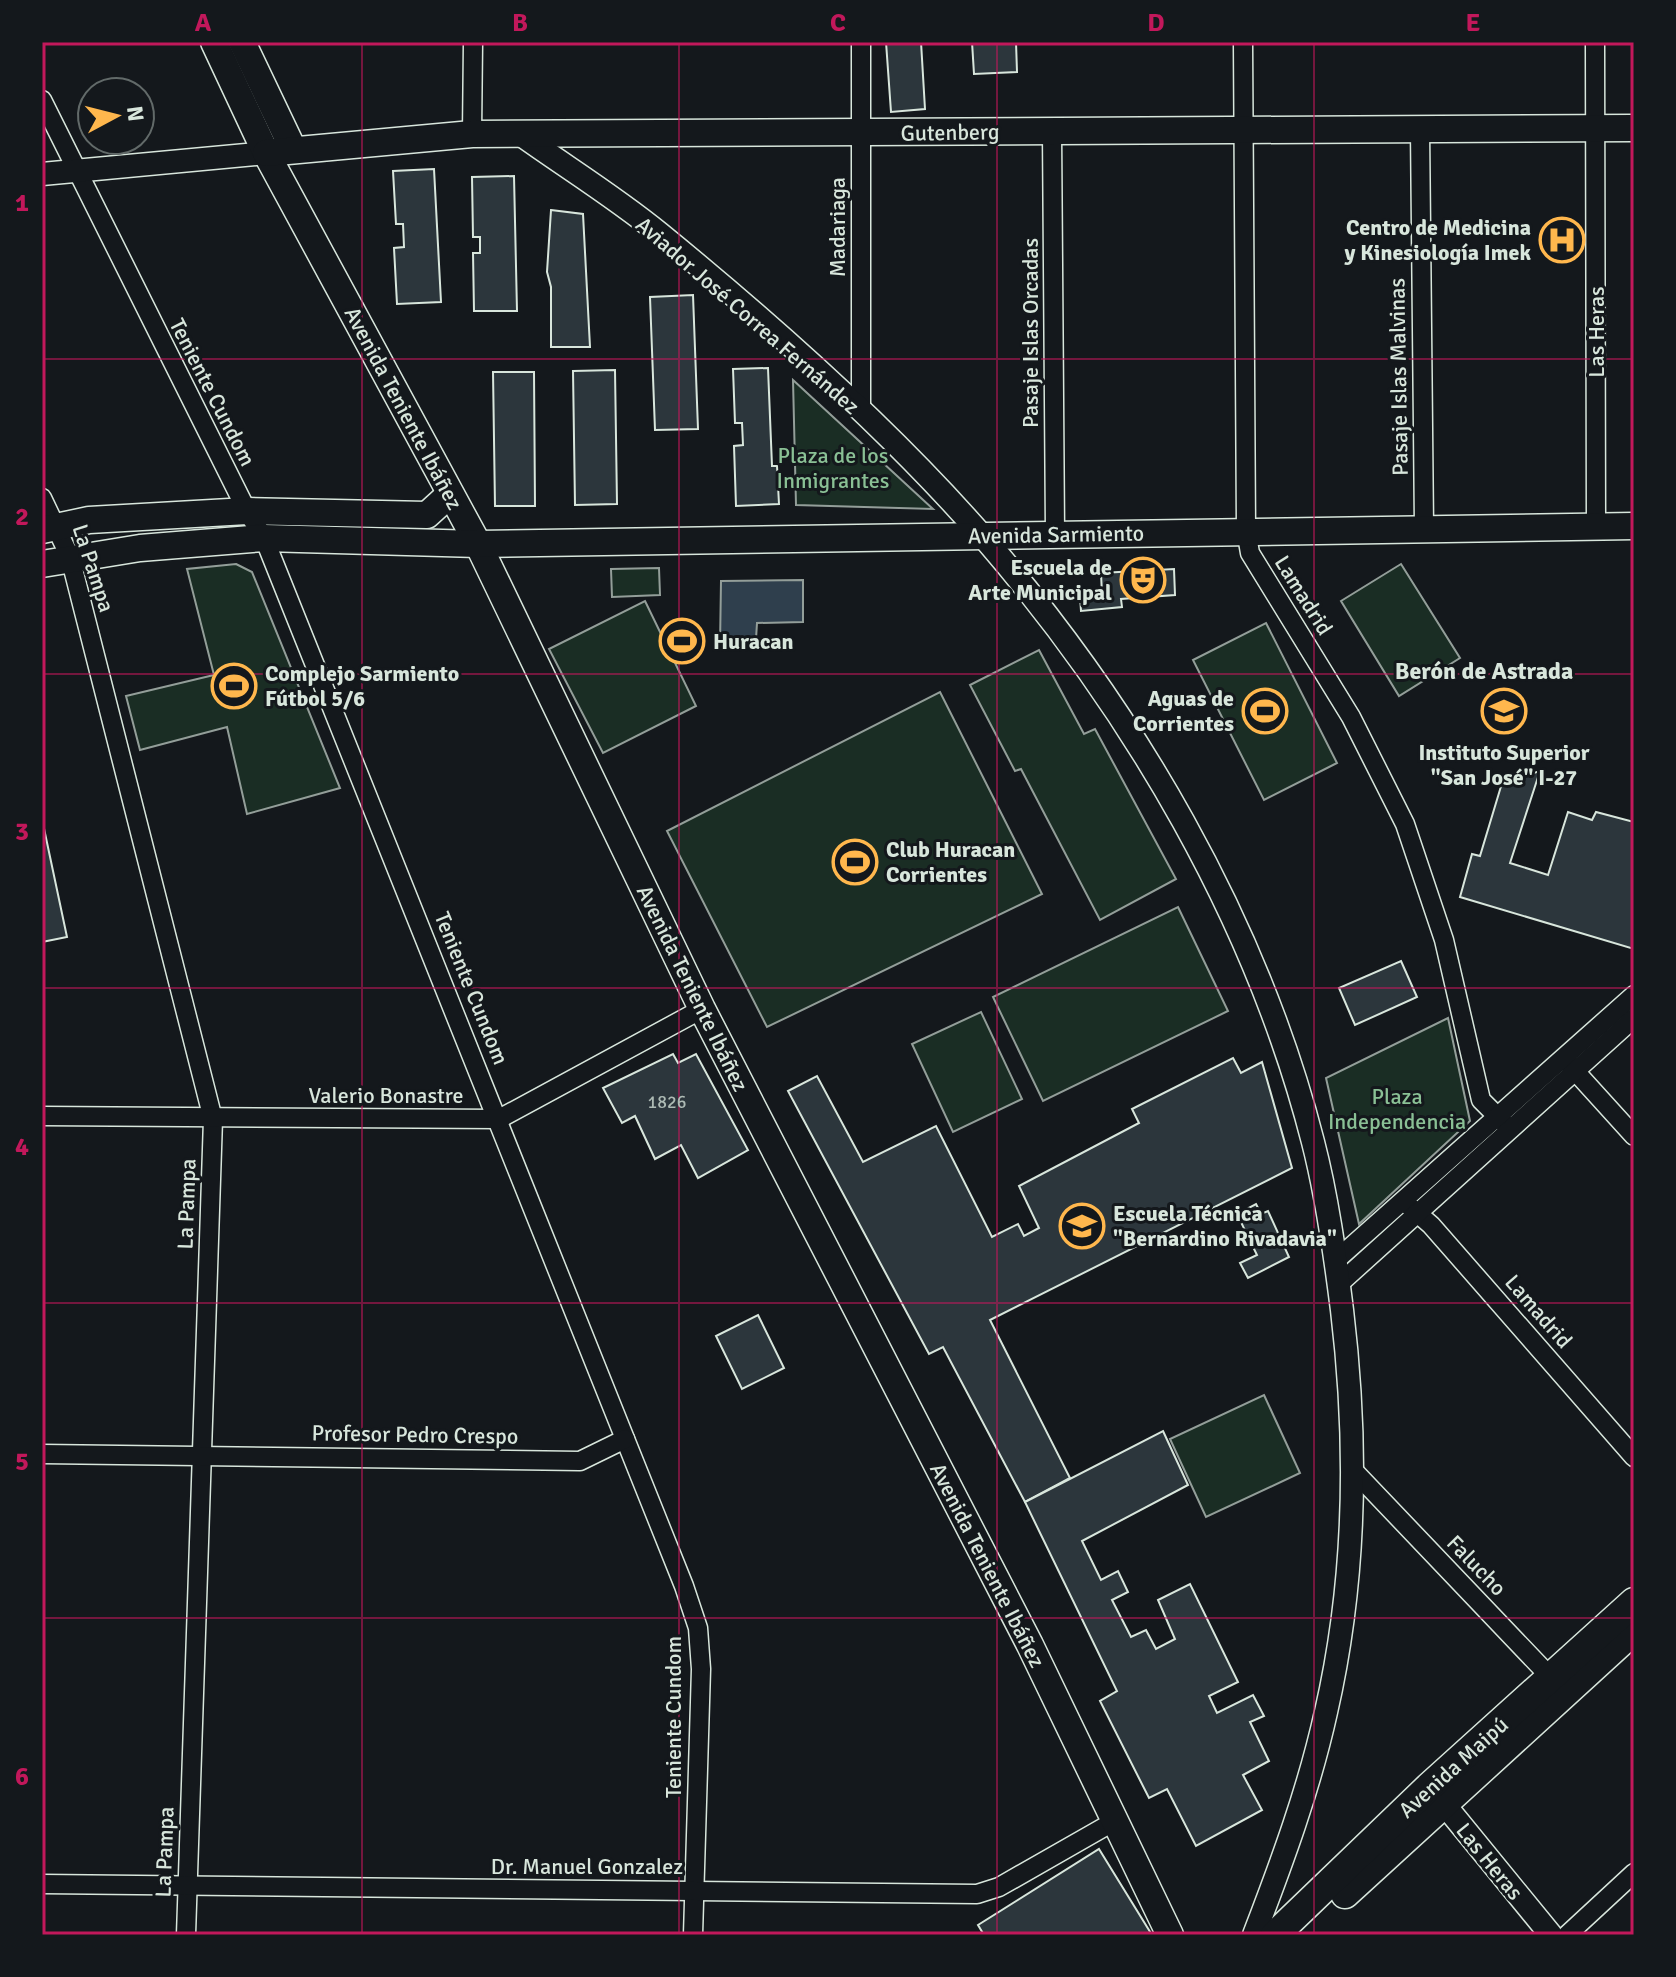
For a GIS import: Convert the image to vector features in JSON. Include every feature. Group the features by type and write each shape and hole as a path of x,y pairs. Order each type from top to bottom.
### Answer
{"main road":[{"name":"Avenida Teniente Ibáñez","path":"214,42 266,153 478,544 702,1009 1030,1645 1170,1935"},
{"path":"242,42 293,149"},
{"name":"Gutenberg","path":"266,153 472,134 1634,128"},
{"path":"49,527 247,511 427,515 450,494"},
{"name":"Avenida Sarmiento","path":"42,564 70,557 264,538 478,544 1634,526"},
{"name":"Avenida Maipú","path":"1558,1686 1634,1602"},
{"name":"Avenida Maipú","path":"1275,1935 1558,1686 1634,1630"},
{"name":"Avenida Maipú","path":"1300,1935 1437,1795"}],"street":[{"path":"472,134 473,42"},
{"name":"Madariaga","path":"861,42 861,412"},
{"name":"Lamadrid","path":"1243,42 1246,530 1250,553 1351,717 1405,824 1444,940 1481,1100 1510,1129"},
{"name":"Las Heras","path":"1595,42 1596,526"},
{"name":"Teniente Cundom","path":"42,100 74,170 247,511 264,538 499,1119 698,1628 701,1669 693,1935"},
{"name":"Pasaje Islas Malvinas","path":"1420,129 1424,528"},
{"name":"Pasaje Islas Orcadas","path":"1052,131 1055,534"},
{"name":"Aviador José Correa Fernández","path":"520,134 655,230 861,412 982,535 1110,700 1214,878 1245,943 1284,1048 1314,1143 1339,1284 1349,1372 1353,1470 1340,1632 1327,1709 1294,1831 1254,1935"},
{"path":"42,174 266,153"},
{"name":"La Pampa","path":"42,498 49,527 70,557 213,1119 186,1935"},
{"path":"1335,1261 1411,1207 1510,1129 1634,995"},
{"name":"Valerio Bonastre","path":"42,1116 499,1119 702,1009"},
{"path":"1339,1284 1497,1115 1634,1018"},
{"path":"1569,1063 1634,1136"},
{"name":"Lamadrid","path":"1411,1207 1634,1457"},
{"name":"Profesor Pedro Crespo","path":"42,1454 580,1461 625,1439"},
{"name":"Falucho","path":"1353,1470 1558,1686"},
{"name":"Las Heras","path":"1437,1795 1551,1935"},
{"name":"Dr. Manuel Gonzalez","path":"42,1884 977,1894 999,1887 1113,1822"},
{"path":"1567,1935 1634,1873"}],"green space":[{"name":"Plaza de los Inmigrantes","path":"793,380 933,509 796,505"},
{"name":"Complejo Sarmiento Fútbol 5/6","path":"236,564 252,572 340,788 247,814 227,727 140,750 126,696 214,675 187,569"},
{"path":"1401,564 1460,658 1399,696 1341,601"},
{"path":"659,568 660,595 612,597 611,569"},
{"path":"645,601 696,706 603,753 549,649"},
{"name":"Aguas de Corrientes","path":"1266,623 1337,763 1264,800 1193,660"},
{"path":"1039,650 1084,734 1095,729 1176,879 1100,920 1021,769 1015,771 970,685"},
{"name":"Club Huracan Corrientes","path":"940,692 1042,894 767,1027 667,831"},
{"path":"1178,907 1228,1011 1043,1101 993,997"},
{"path":"981,1012 1022,1099 953,1132 912,1044"},
{"name":"Plaza Independencia","path":"1448,1018 1470,1121 1359,1224 1326,1078"},
{"path":"1264,1395 1300,1473 1206,1517 1170,1439"}],"water":[{"path":"803,580 803,622 757,623 756,639 746,645 720,646 721,581"}],"building":[{"path":"886,42 921,42 925,109 891,112"},
{"path":"972,42 1016,42 1017,72 974,74"},
{"path":"434,169 441,302 397,304 394,248 404,247 403,224 396,224 393,171"},
{"path":"514,176 517,311 474,311 473,253 480,253 480,237 473,237 472,177"},
{"path":"551,210 583,214 590,347 551,347 551,287 547,272"},
{"path":"693,295 698,429 655,430 650,297"},
{"path":"768,368 772,466 777,466 779,504 736,506 734,446 743,445 742,423 735,423 733,369"},
{"path":"615,370 617,504 575,505 573,371"},
{"path":"493,372 534,372 535,506 495,506"},
{"name":"Escuela de Arte Municipal","path":"1174,569 1175,595 1121,599 1122,607 1081,611 1080,596 1102,595 1101,573"},
{"path":"1540,771 1510,863 1548,875 1568,812 1592,820 1596,812 1634,822 1634,949 1460,897 1472,854 1480,856 1502,783"},
{"path":"42,819 67,937 42,942"},
{"path":"1401,961 1417,997 1355,1025 1339,988"},
{"path":"673,1054 678,1063 696,1054 748,1150 698,1178 681,1145 655,1159 635,1116 622,1123 603,1088"},
{"name":"Escuela Técnica \"Bernardino Rivadavia\"","path":"1233,1058 1241,1073 1262,1062 1292,1168 990,1320 1070,1478 1025,1502 943,1347 929,1354 788,1091 817,1076 863,1162 936,1126 992,1237 1018,1224 1024,1236 1039,1228 1019,1186 1139,1123 1132,1109"},
{"path":"1256,1204 1261,1214 1268,1211 1289,1257 1248,1278 1240,1263 1257,1255 1237,1214"},
{"path":"758,1315 784,1368 742,1389 716,1336"},
{"path":"1163,1431 1188,1485 1082,1541 1101,1580 1118,1571 1128,1592 1112,1600 1131,1637 1146,1630 1156,1649 1175,1639 1158,1600 1190,1584 1238,1682 1209,1696 1217,1713 1253,1695 1264,1716 1250,1722 1269,1761 1243,1775 1262,1810 1196,1846 1167,1789 1149,1798 1100,1701 1117,1691 1025,1502"},
{"path":"1099,1849 1152,1935 984,1935 978,1925"}],"place":[{"name":"Centro de Medicina y Kinesiología Imek","path":"1562,240"},
{"name":"Escuela de Arte Municipal","path":"1143,580"},
{"name":"Huracan","path":"682,641"},
{"name":"Complejo Sarmiento Fútbol 5/6","path":"234,686"},
{"name":"Aguas de Corrientes","path":"1265,711"},
{"name":"Instituto Superior \"San José\" I-27","path":"1504,711"},
{"name":"Club Huracan Corrientes","path":"855,862"},
{"name":"Escuela Técnica \"Bernardino Rivadavia\"","path":"1082,1226"}],"district":[{"name":"Berón de Astrada","path":"1484,671"}]}
